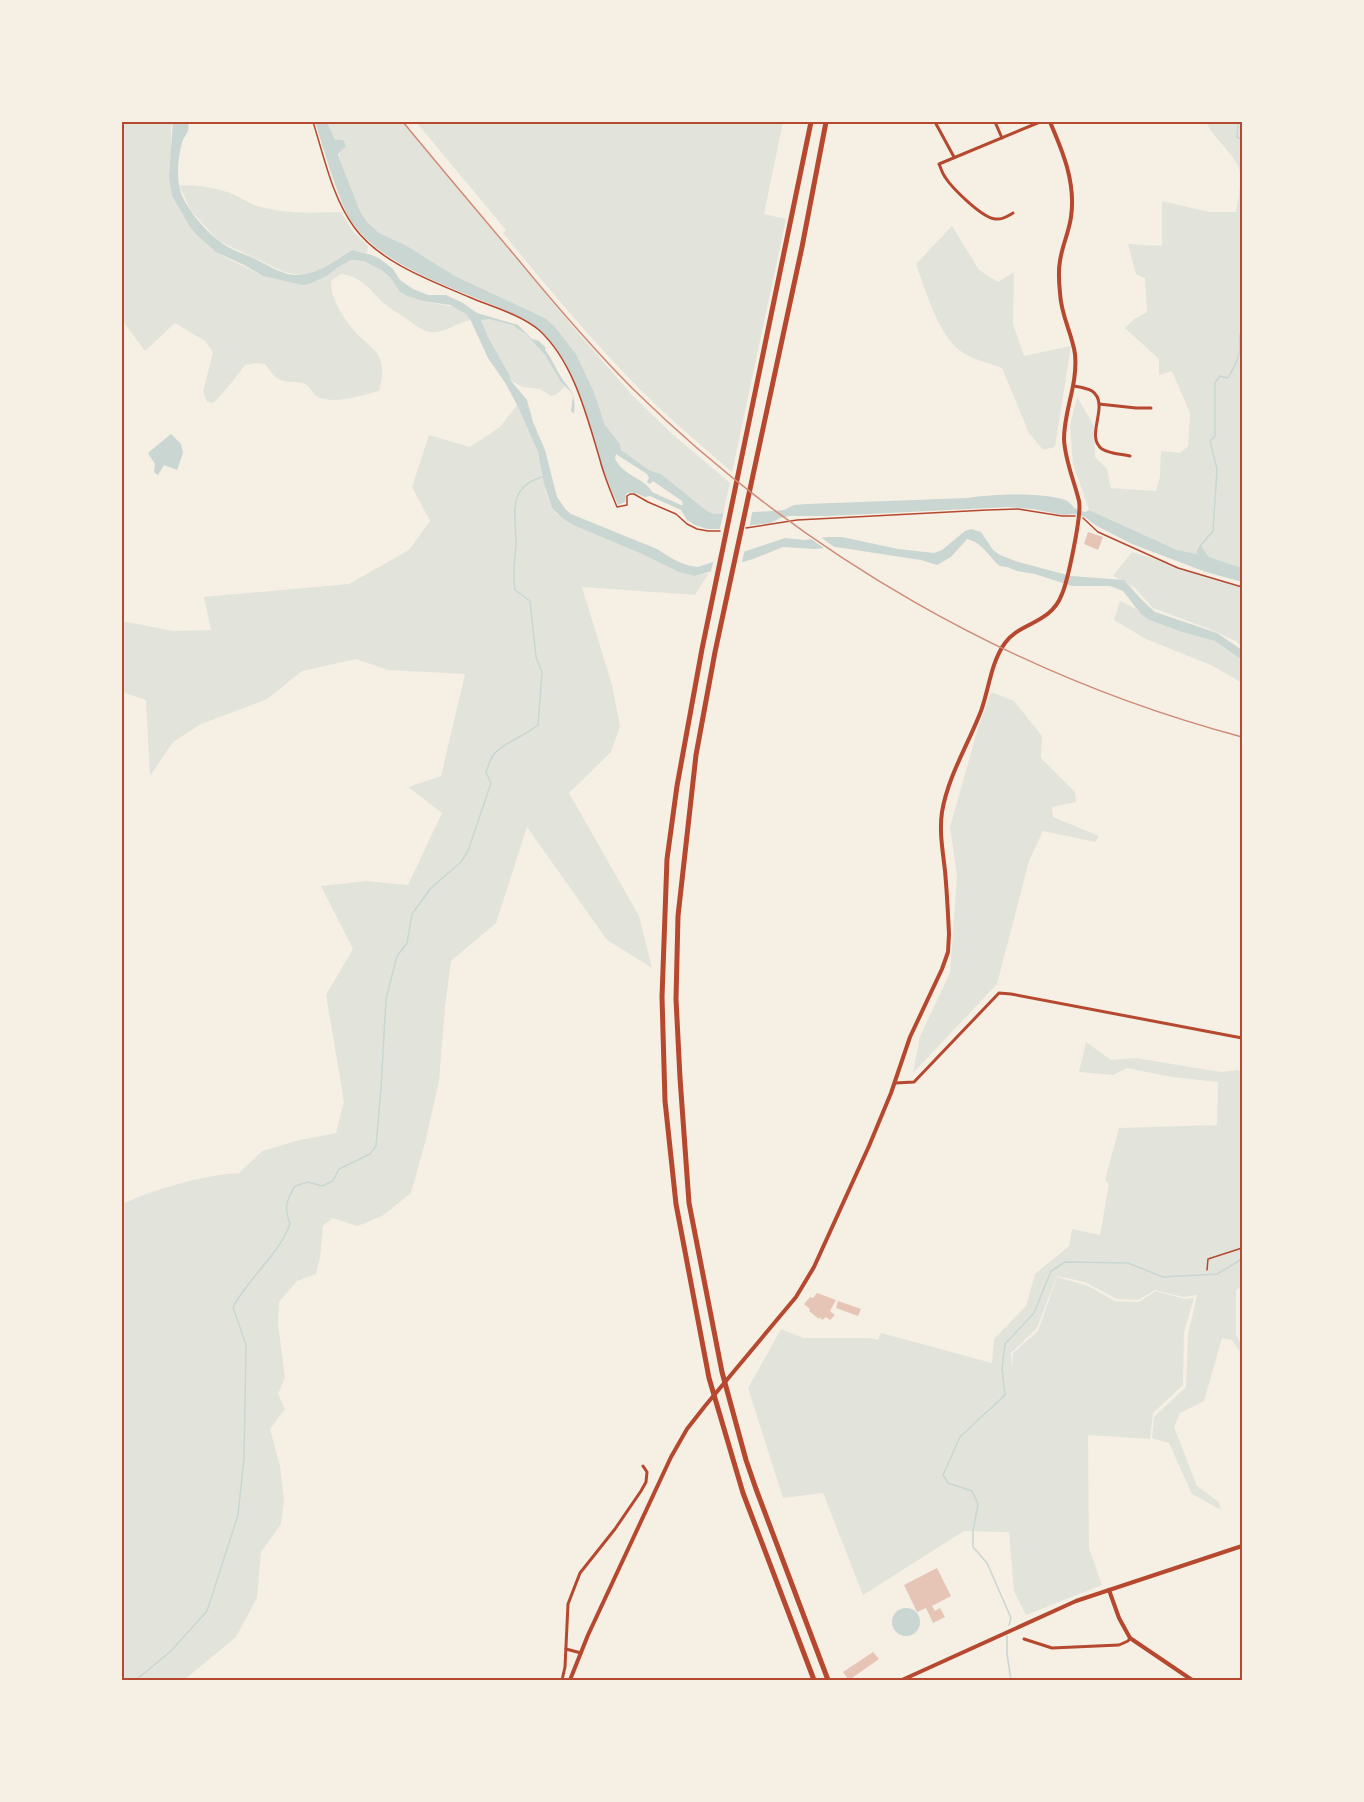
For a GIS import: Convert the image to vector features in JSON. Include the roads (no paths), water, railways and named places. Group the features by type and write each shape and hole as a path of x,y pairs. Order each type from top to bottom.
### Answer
{"highway":[{"path":"811,122 702,649 677,786 667,859 662,997 666,1101 676,1204 709,1378 743,1493 814,1680"},
{"path":"826,122 715,652 696,754 678,916 676,999 689,1203 722,1371 746,1460 828,1680"}],"main road":[{"path":"570,1680 671,1456 687,1429 712,1397 796,1297 814,1267 873,1136 895,1083 910,1037 942,969 949,944 949,921 941,832 944,804 953,774 982,709 996,660 1004,644 1015,634 1051,612 1064,588 1079,510 1079,501 1064,440 1074,386 1075,355 1062,312 1059,268 1072,208 1071,185 1063,153 1050,122"},
{"path":"902,1680 1076,1601 1242,1546"},
{"path":"1109,1590 1119,1618 1130,1638 1192,1680"}],"street":[{"path":"935,122 954,157"},
{"path":"995,122 1002,138"},
{"path":"1013,213 999,219 988,218 945,178 939,164 1040,122"},
{"path":"1074,386 1091,390 1097,395 1099,404 1097,444 1108,452 1130,456"},
{"path":"1099,404 1151,408"},
{"path":"895,1083 914,1082 999,993 1242,1038"},
{"path":"562,1680 565,1667 568,1604 580,1573 615,1529 646,1482 647,1472 643,1466"},
{"path":"1024,1639 1052,1648 1119,1645 1130,1638"},
{"path":"566,1649 581,1653"}],"waterway":[{"path":"1236,122 1238,124 1237,137 1242,139"},
{"path":"1201,548 1213,531 1217,469 1210,441 1215,436 1215,383 1220,376 1228,378 1239,354 1239,337 1242,329"},
{"path":"136,1680 171,1651 207,1611 238,1515 244,1458 246,1345 233,1307 285,1236 290,1224 287,1204 295,1186 308,1182 322,1186 333,1181 339,1169 370,1154 376,1146 386,999 397,956 407,943 412,914 431,888 461,862 468,851 491,783 486,772 493,756 503,746 538,725 542,672 536,657 530,601 515,590 514,572 515,513 518,495 523,488 542,477"},
{"path":"1009,1625 1011,1618 987,1563 973,1547 973,1531 978,1504 972,1491 948,1483 943,1475 960,1437 1005,1395 1002,1369 1005,1344 1034,1313 1051,1271 1065,1262 1128,1263 1163,1277 1217,1274 1242,1259"},
{"path":"1007,1636 1011,1680"}],"railway":[{"path":"403,122 558,307 617,373 698,449 767,505 840,556 915,602 993,644 1074,680 1157,711 1242,737"}]}
